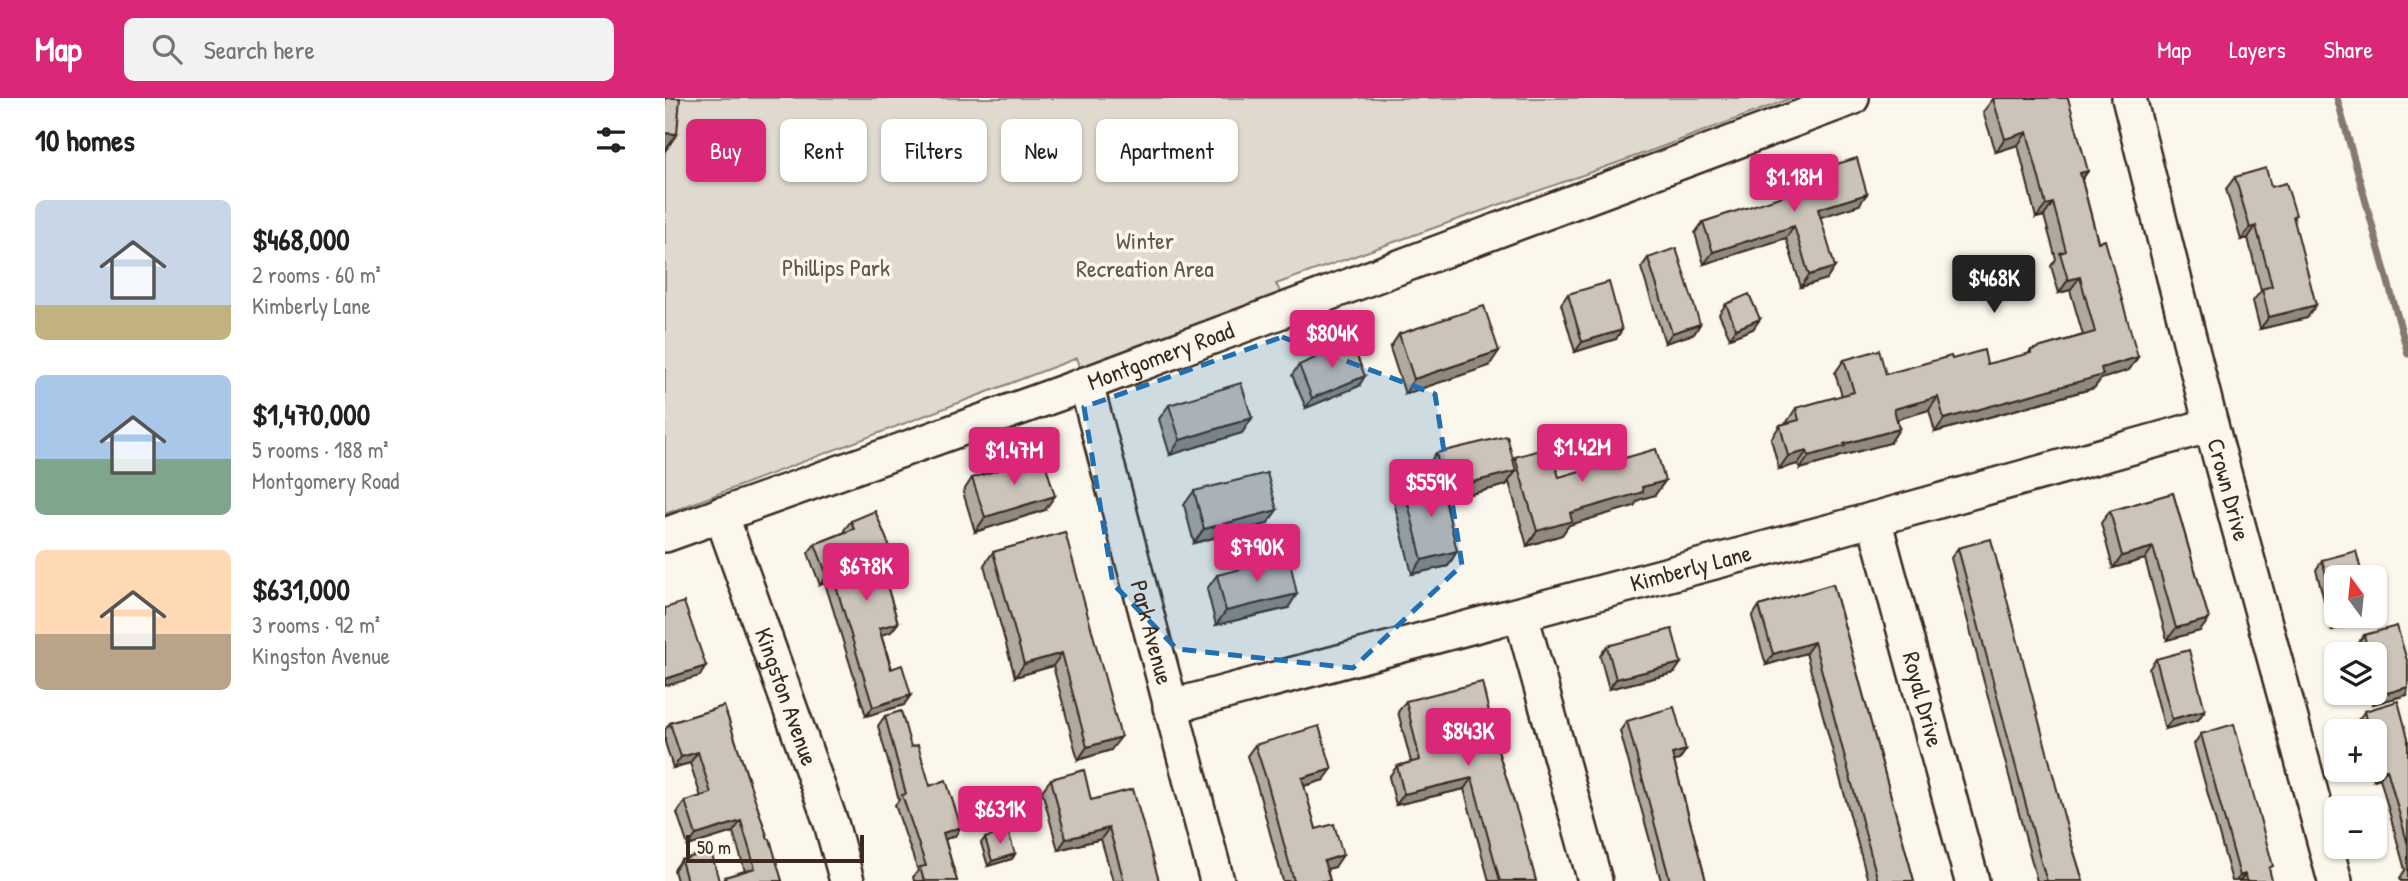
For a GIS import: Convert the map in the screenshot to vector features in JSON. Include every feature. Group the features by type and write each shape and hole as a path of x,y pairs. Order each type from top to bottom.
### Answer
{"street":[{"name":"Montgomery Road","path":"665,535 1086,384 1852,98"},
{"name":"Crown Drive","path":"2129,98 2211,425 2335,881"},
{"name":"Park Avenue","path":"1086,384 1217,881"},
{"name":"Kimberly Lane","path":"1170,707 1521,615 2211,425"},
{"name":"Kingston Avenue","path":"722,514 831,823 848,881"},
{"name":"Royal Drive","path":"1874,519 1972,881"},
{"path":"1521,615 1595,881"}],"highlighted area":[{"path":"1282,337 1435,394 1462,565 1353,668 1177,649 1113,584 1084,407"}],"green space":[{"name":"Phillips Park","path":"665,98 1792,98 1276,284 1285,300 1086,384 1077,358 665,514"}],"building":[{"path":"665,98 680,98 677,134 665,133"},
{"path":"2068,98 2088,171 2080,173 2098,242 2105,240 2138,357 2101,368 2103,375 1944,419 1938,397 1894,409 1899,429 1809,456 1807,451 1788,456 1780,425 1799,420 1796,408 1854,392 1844,360 1879,350 1886,374 1984,350 1987,364 2095,332 2080,277 2068,280 2060,253 2066,251 2053,203 2046,205 2027,132 2005,139 1993,99"},
{"path":"1857,158 1867,194 1818,209 1835,267 1809,275 1794,226 1713,252 1703,222 1795,192 1790,178"},
{"path":"2266,168 2271,187 2286,183 2316,305 2269,317 2262,289 2272,286 2256,226 2250,228 2235,177"},
{"path":"1676,248 1700,324 1672,333 1648,258"},
{"path":"1609,282 1622,330 1582,342 1568,294"},
{"path":"1749,294 1760,319 1736,329 1726,304"},
{"path":"1484,306 1499,351 1414,379 1399,334"},
{"path":"1351,342 1365,376 1312,398 1299,365"},
{"path":"1241,383 1252,418 1180,440 1169,405"},
{"path":"1507,436 1516,471 1445,489 1436,453"},
{"path":"1550,447 1559,477 1656,449 1665,481 1642,487 1643,492 1570,513 1572,521 1537,531 1515,457"},
{"path":"1043,456 1055,496 985,517 972,478"},
{"path":"1267,473 1277,510 1204,529 1194,491"},
{"path":"1440,479 1457,551 1422,560 1404,487"},
{"path":"2173,493 2209,619 2176,628 2153,547 2122,556 2110,511"},
{"path":"875,511 891,550 878,555 898,623 879,628 891,669 902,665 911,695 873,707 832,573 827,575 815,544 854,529 851,521"},
{"path":"1065,532 1121,737 1087,747 1062,653 1024,664 993,552"},
{"path":"1991,539 2083,881 2047,881 2041,862 1958,548"},
{"path":"2356,551 2360,565 2324,565 2324,567 2322,560"},
{"path":"1289,557 1297,594 1226,611 1217,575"},
{"path":"1833,584 1914,881 1878,881 1814,642 1773,654 1759,606"},
{"path":"684,602 706,666 665,679 665,608"},
{"path":"2397,626 2408,664 2408,687 2387,693 2387,642 2366,642 2364,635"},
{"path":"1672,629 1681,663 1616,679 1607,646"},
{"path":"2189,650 2205,710 2172,719 2156,659"},
{"path":"1482,682 1498,751 1536,881 1500,881 1472,778 1404,794 1397,766 1420,760 1406,701"},
{"path":"2398,701 2408,738 2408,845 2387,769 2387,719 2367,719 2365,711"},
{"path":"724,706 782,881 726,881 725,877 755,868 741,821 696,835 685,801 711,793 698,752 681,757 670,723"},
{"path":"1674,707 1686,750 1672,754 1706,881 1670,881 1627,721"},
{"path":"901,711 911,747 918,745 930,786 946,780 961,827 943,833 957,881 924,881 920,867 926,866 902,795 906,794 885,716"},
{"path":"2234,724 2273,866 2269,868 2272,881 2246,881 2245,874 2240,876 2201,734"},
{"path":"1319,726 1332,769 1302,778 1316,829 1334,824 1343,855 1324,861 1330,881 1294,881 1255,745"},
{"path":"1084,770 1091,800 1133,789 1159,881 1124,881 1109,828 1066,839 1051,779"},
{"path":"1008,831 1015,854 992,861 985,838"},
{"path":"711,851 719,881 687,881 681,860"}],"waterway":[{"path":"2337,98 2408,354"}],"park label":[{"name":"Winter Recreation Area","path":"1145,255"}]}
